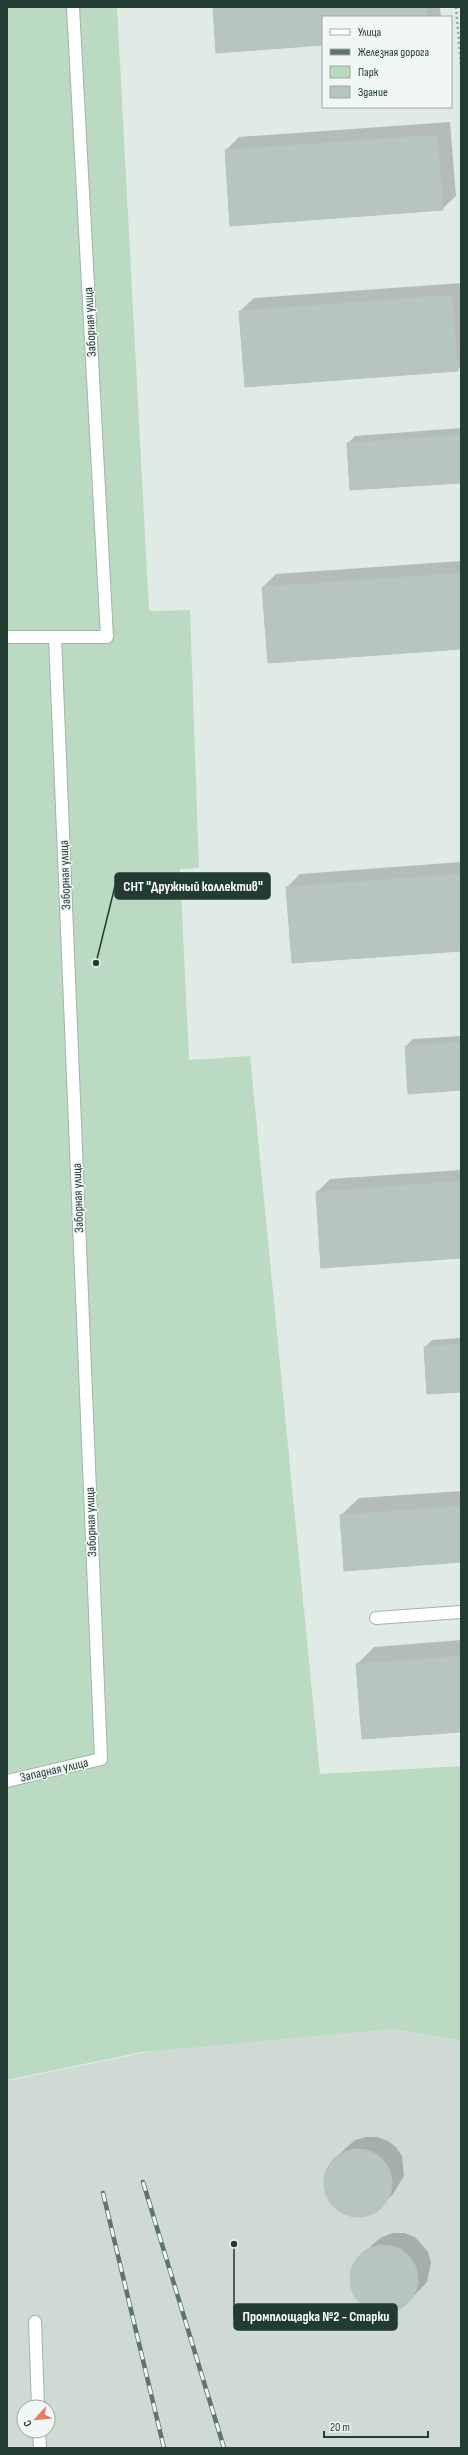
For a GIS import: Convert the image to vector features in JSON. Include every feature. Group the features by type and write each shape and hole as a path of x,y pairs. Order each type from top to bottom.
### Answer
{"street":[{"name":"Заборная улица","path":"73,7 107,637 55,637 101,1760"},
{"path":"7,637 55,637"},
{"path":"376,1618 461,1612"},
{"name":"Западная улица","path":"7,1781 101,1760"},
{"path":"35,2322 38,2399"}],"path":[{"path":"456,7 461,65"}],"shaded area":[{"path":"395,2029 461,2041 461,2448 7,2448 7,2081 157,2050"}],"green space":[{"path":"7,7 117,7 149,611 190,610 199,868 180,869 189,1060 250,1056 320,1774 461,1766 461,2041 395,2029 142,2052 7,2080"}],"building":[{"path":"213,7 426,7 427,16 322,16 322,45 216,53"},
{"path":"437,135 443,210 230,226 225,150"},
{"path":"452,295 458,371 245,387 239,311"},
{"path":"461,435 461,483 350,490 347,443"},
{"path":"461,573 461,649 268,663 262,587"},
{"path":"461,874 461,951 292,963 286,887"},
{"path":"461,1042 461,1090 408,1094 405,1046"},
{"path":"461,1181 461,1258 321,1268 316,1192"},
{"path":"461,1344 461,1392 427,1394 424,1347"},
{"path":"461,1506 461,1562 344,1571 340,1515"},
{"path":"461,1656 461,1732 362,1739 356,1664"},
{"path":"358,2149 371,2152 382,2159 389,2170 392,2183 389,2196 382,2207 371,2214 358,2217 345,2214 334,2207 327,2196 324,2183 327,2170 334,2159 345,2152"},
{"path":"384,2245 397,2248 408,2255 415,2266 418,2279 415,2292 408,2303 397,2310 384,2313 371,2310 360,2303 353,2292 350,2279 353,2266 360,2255 371,2248"}],"railway":[{"path":"143,2182 224,2448"},
{"path":"103,2193 164,2448"}],"place":[{"name":"СНТ \"Дружный коллектив\"","path":"96,963"},
{"name":"Промплощадка №2 - Старки","path":"234,2244"}]}
